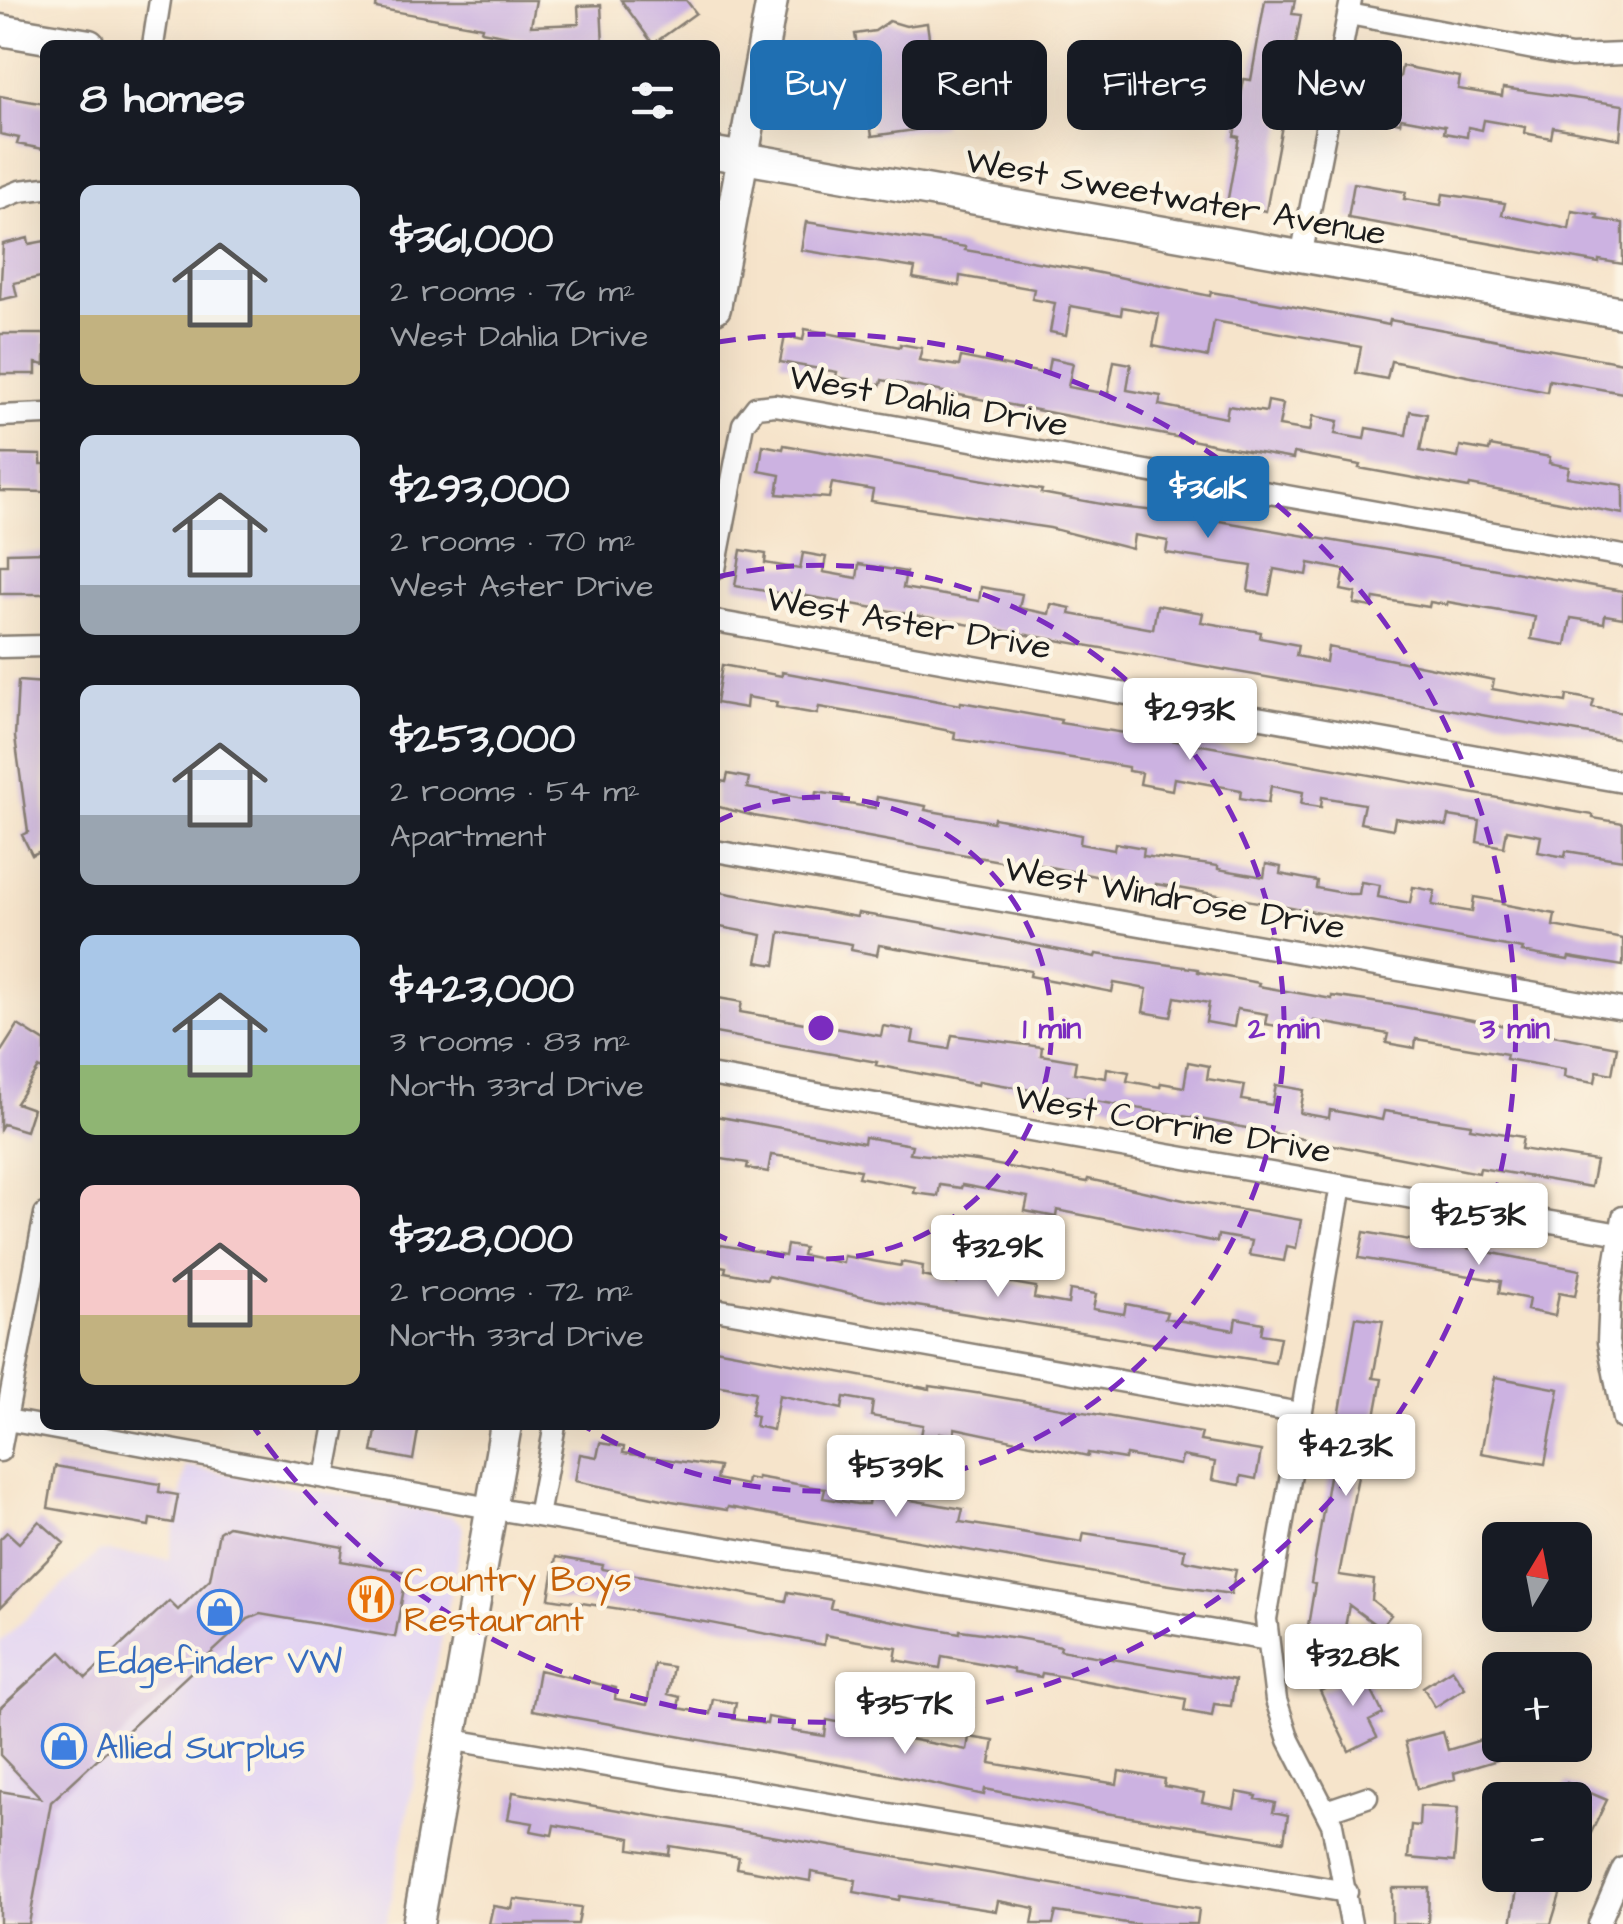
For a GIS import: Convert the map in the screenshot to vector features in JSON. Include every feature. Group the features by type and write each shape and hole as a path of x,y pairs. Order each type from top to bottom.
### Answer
{"street":[{"path":"154,40 160,0"},
{"path":"720,253 729,155 772,0"},
{"path":"1301,256 1350,7 1571,56 1623,54"},
{"path":"0,30 59,40"},
{"name":"West Sweetwater Avenue","path":"729,155 1623,312"},
{"path":"0,198 40,189"},
{"name":"West Dahlia Drive","path":"720,542 743,424 756,407 775,405 1623,556"},
{"path":"0,416 40,414"},
{"name":"West Aster Drive","path":"720,622 1623,782"},
{"path":"0,647 40,646"},
{"name":"West Windrose Drive","path":"720,851 1623,1008"},
{"name":"West Corrine Drive","path":"720,1077 1341,1185 1622,1225"},
{"path":"1341,1185 1266,1619 1276,1700 1290,1740 1326,1811 1347,1892 1351,1924"},
{"path":"1622,1225 1610,1296 1608,1342 1623,1419"},
{"path":"0,1450 40,1242"},
{"path":"720,1310 1300,1413"},
{"path":"8,1420 40,1426"},
{"path":"64,1430 490,1508 1268,1640"},
{"path":"325,1477 333,1430"},
{"path":"418,1924 505,1430"},
{"path":"538,1516 554,1430"},
{"path":"448,1739 1347,1892"},
{"path":"1326,1811 1367,1797"},
{"path":"1599,1924 1623,1868"}],"shaded area":[{"path":"186,1466 451,1516 461,1523 463,1530 386,1924 0,1924 0,1642 100,1551 169,1559"}],"building":[{"path":"377,0 536,0 531,26 579,24 578,6 601,5 603,40 530,40 376,8"},
{"path":"621,0 686,0 696,13 659,40 650,40"},
{"path":"1265,0 1295,0 1292,14 1301,15 1297,40 1262,40 1262,130 1281,130 1266,211 1227,204 1239,137 1234,136 1235,130 1242,130 1244,79 1251,80"},
{"path":"889,21 906,26 927,23 929,40 902,40 902,130 915,130 872,136 871,130 882,130 882,40 856,40 855,34 875,31"},
{"path":"1402,66 1460,77 1458,89 1502,96 1503,88 1623,105 1620,139 1553,127 1551,138 1524,133 1525,127 1484,120 1482,130 1468,127 1467,137 1444,133 1445,126 1402,118"},
{"path":"0,96 40,103 40,148 17,144 19,138 0,134"},
{"path":"1354,183 1406,192 1404,199 1441,205 1443,194 1505,203 1502,215 1569,229 1572,211 1598,215 1597,219 1623,223 1623,264 1348,218"},
{"path":"806,222 966,247 965,250 1210,296 1211,292 1389,325 1390,320 1623,363 1623,393 1549,380 1547,392 1391,361 1387,379 1356,373 1361,347 1214,321 1208,357 1153,346 1159,314 1122,307 1121,315 1071,306 1066,335 1050,332 1055,303 1032,299 1034,289 960,276 959,286 913,278 915,268 801,250"},
{"path":"28,238 29,244 40,242 40,277 14,283 17,296 0,300 3,244"},
{"path":"805,329 922,348 919,360 959,366 961,357 1047,374 1050,358 1073,363 1068,387 1108,394 1114,361 1131,364 1127,390 1161,396 1159,405 1226,418 1228,406 1266,412 1268,401 1283,404 1279,426 1310,431 1313,416 1338,421 1335,434 1364,439 1366,428 1406,435 1410,411 1427,414 1420,451 1458,458 1460,446 1489,451 1490,446 1550,457 1549,463 1569,467 1567,477 1623,485 1623,514 1294,453 1293,459 1248,451 882,380 881,385 836,377 837,372 780,362 785,336 803,340"},
{"path":"0,334 40,334 36,374 0,374"},
{"path":"763,445 783,449 784,445 1112,506 1173,513 1623,591 1623,618 1605,615 1604,623 1571,618 1566,645 1531,639 1535,617 1448,602 1430,602 1429,607 1374,598 1372,607 1354,604 1356,593 1341,590 1345,570 1309,563 1307,575 1274,569 1269,595 1248,591 1252,566 1166,553 1168,541 1134,535 1132,549 1050,528 871,501 873,490 832,483 829,498 777,494 780,475 759,471"},
{"path":"0,454 40,455 40,492 0,491"},
{"path":"741,550 766,554 765,563 800,569 803,553 826,557 823,572 857,578 859,564 906,572 903,588 979,601 981,587 1022,594 1019,608 1049,614 1051,604 1071,608 1070,614 1153,629 1157,605 1203,613 1201,622 1261,632 1260,638 1298,645 1296,656 1326,662 1328,647 1494,680 1492,689 1566,702 1567,695 1594,700 1592,707 1623,713 1623,740 735,586"},
{"path":"40,552 40,594 0,594 0,565 7,565 7,553"},
{"path":"722,665 782,676 782,672 1593,815 1623,823 1623,860 1566,851 1565,857 1538,852 1541,836 1507,830 1504,847 1477,842 1480,821 1449,816 1447,826 1395,818 1393,829 1360,823 1364,804 1322,797 1321,807 1301,804 1303,792 1271,786 1268,803 1240,798 1241,790 1174,778 1172,790 1140,784 1142,773 1128,771 1128,767 954,739 955,732 895,720 819,707 817,714 747,697 746,708 720,704"},
{"path":"18,681 40,683 40,851 32,855 22,835 28,832 15,737"},
{"path":"728,774 749,778 747,788 815,800 816,792 843,796 842,803 875,808 877,797 926,806 925,810 993,822 994,818 1081,835 1080,844 1114,850 1115,843 1144,848 1143,856 1264,877 1266,864 1281,867 1280,874 1317,881 1316,888 1349,894 1359,894 1361,882 1380,885 1378,897 1410,903 1413,887 1435,891 1432,905 1472,912 1474,897 1503,902 1555,914 1553,926 1623,939 1623,966 1569,957 1568,960 1156,884 1155,888 754,816 720,807 720,781 726,782"},
{"path":"720,892 857,917 858,913 919,923 1095,957 1096,954 1198,969 1259,983 1258,986 1393,1005 1617,1047 1612,1074 1597,1071 1595,1082 1564,1077 1565,1069 1506,1059 1507,1054 1416,1039 1415,1048 1386,1043 1388,1034 1314,1021 1312,1032 1265,1024 1267,1014 1237,1009 1234,1027 1206,1022 1209,1003 1175,997 1171,1017 1143,1012 1147,989 1114,983 1112,992 1030,976 1031,971 879,945 877,955 851,950 852,944 780,932 775,965 757,962 762,935 720,927"},
{"path":"720,998 742,1002 740,1012 881,1036 883,1026 914,1031 912,1043 949,1049 952,1035 1042,1047 1041,1055 1076,1061 1074,1073 1106,1078 1107,1068 1129,1072 1127,1081 1160,1087 1161,1083 1184,1087 1188,1062 1209,1066 1207,1079 1245,1085 1242,1100 1272,1105 1276,1085 1304,1090 1300,1113 1329,1118 1330,1110 1382,1120 1384,1111 1471,1124 1470,1128 1523,1137 1521,1149 1596,1161 1591,1187 1480,1168 1479,1173 1200,1119 979,1081 978,1085 876,1065 877,1062 720,1034"},
{"path":"18,1025 40,1039 40,1069 16,1103 33,1109 26,1131 3,1124 0,1129 0,1053"},
{"path":"720,1117 864,1143 865,1137 912,1145 910,1153 1087,1182 1088,1179 1301,1220 1296,1248 1287,1246 1284,1261 1249,1255 1252,1241 1218,1235 1217,1242 1057,1210 1056,1217 1025,1211 1028,1197 962,1185 940,1185 938,1196 914,1193 915,1187 858,1177 860,1170 771,1155 768,1172 747,1168 748,1163 720,1159"},
{"path":"1364,1232 1580,1270 1575,1296 1559,1293 1555,1316 1527,1310 1529,1299 1499,1293 1501,1281 1359,1258"},
{"path":"720,1245 785,1256 787,1245 804,1248 802,1255 843,1263 844,1256 923,1266 922,1276 957,1283 958,1274 980,1278 985,1246 1011,1251 1006,1282 1036,1287 1034,1298 1068,1304 1070,1290 1096,1294 1093,1309 1124,1314 1126,1304 1167,1312 1165,1318 1234,1330 1236,1318 1263,1323 1261,1334 1280,1337 1275,1363 879,1300 768,1276 767,1280 725,1272 726,1267 720,1266"},
{"path":"1356,1317 1383,1321 1373,1378 1382,1379 1339,1575 1374,1580 1372,1600 1391,1615 1380,1628 1349,1605 1341,1650 1305,1644 1315,1584 1311,1583"},
{"path":"720,1350 1202,1433 1200,1441 1261,1451 1256,1479 1241,1476 1240,1485 1212,1480 1215,1462 1182,1456 1180,1465 1126,1455 1125,1459 1088,1456 955,1428 954,1436 940,1433 936,1460 917,1457 923,1425 871,1416 873,1402 844,1397 842,1409 779,1395 773,1430 755,1426 757,1416 751,1415 755,1392 720,1386"},
{"path":"1495,1377 1559,1389 1545,1464 1481,1453"},
{"path":"376,1430 418,1430 413,1460 372,1452"},
{"path":"600,1443 624,1447 623,1453 719,1467 716,1479 746,1485 747,1478 757,1477 825,1489 823,1498 857,1504 868,1504 870,1493 963,1509 960,1522 1082,1542 1084,1533 1185,1549 1183,1560 1236,1570 1231,1594 728,1507 727,1510 672,1501 575,1481 580,1454 597,1457"},
{"path":"55,1466 160,1484 159,1492 178,1495 173,1523 150,1519 149,1526 48,1508"},
{"path":"39,1521 64,1543 0,1608 0,1539 7,1532 19,1543"},
{"path":"228,1526 343,1547 341,1561 407,1572 395,1637 260,1614 248,1619 51,1802 29,1924 0,1924 0,1791 41,1798 0,1755 0,1708 61,1652 86,1678 169,1601 178,1610 210,1579 219,1532"},
{"path":"556,1557 603,1565 602,1569 786,1601 788,1592 832,1600 830,1608 888,1620 960,1633 1018,1638 1061,1646 1060,1650 1235,1680 1231,1706 1214,1704 1212,1716 1184,1711 1186,1699 1042,1673 1041,1677 942,1656 940,1668 895,1660 897,1648 825,1635 824,1645 549,1598"},
{"path":"654,1664 673,1667 668,1694 680,1697 678,1708 710,1714 713,1699 736,1703 733,1719 767,1724 768,1717 794,1722 792,1731 825,1736 827,1720 967,1750 969,1737 994,1741 990,1763 1117,1784 1119,1771 1165,1779 1164,1786 1204,1793 1202,1802 1234,1808 1237,1792 1257,1796 1256,1799 1275,1803 1273,1812 1288,1815 1284,1841 1099,1812 985,1789 984,1795 879,1772 532,1710 539,1670 616,1688 615,1699 647,1705"},
{"path":"1452,1669 1465,1688 1435,1707 1423,1687"},
{"path":"1362,1671 1383,1714 1369,1721 1377,1737 1349,1751 1320,1691"},
{"path":"1443,1732 1448,1750 1482,1740 1482,1762 1491,1762 1454,1773 1455,1779 1417,1789 1405,1742"},
{"path":"513,1792 1199,1909 1197,1924 1133,1924 1056,1912 1053,1924 1032,1924 1035,1908 998,1901 996,1911 900,1896 899,1900 854,1892 856,1880 811,1872 810,1881 737,1868 739,1857 670,1846 669,1855 630,1849 631,1838 554,1825 552,1835 531,1831 533,1823 508,1819"},
{"path":"1592,1794 1607,1800 1592,1831"},
{"path":"1420,1806 1458,1808 1454,1862 1408,1858 1411,1825 1419,1826"},
{"path":"1392,1888 1429,1888 1428,1924 1392,1924"},
{"path":"1517,1892 1561,1892 1551,1924 1511,1924"},
{"path":"514,1899 581,1907 578,1924 489,1924 493,1906 512,1909"}],"place":[{"name":"Country Boys Restaurant","path":"371,1599"},
{"name":"Edgefinder VW","path":"220,1612"},
{"name":"Allied Surplus","path":"64,1746"}]}
